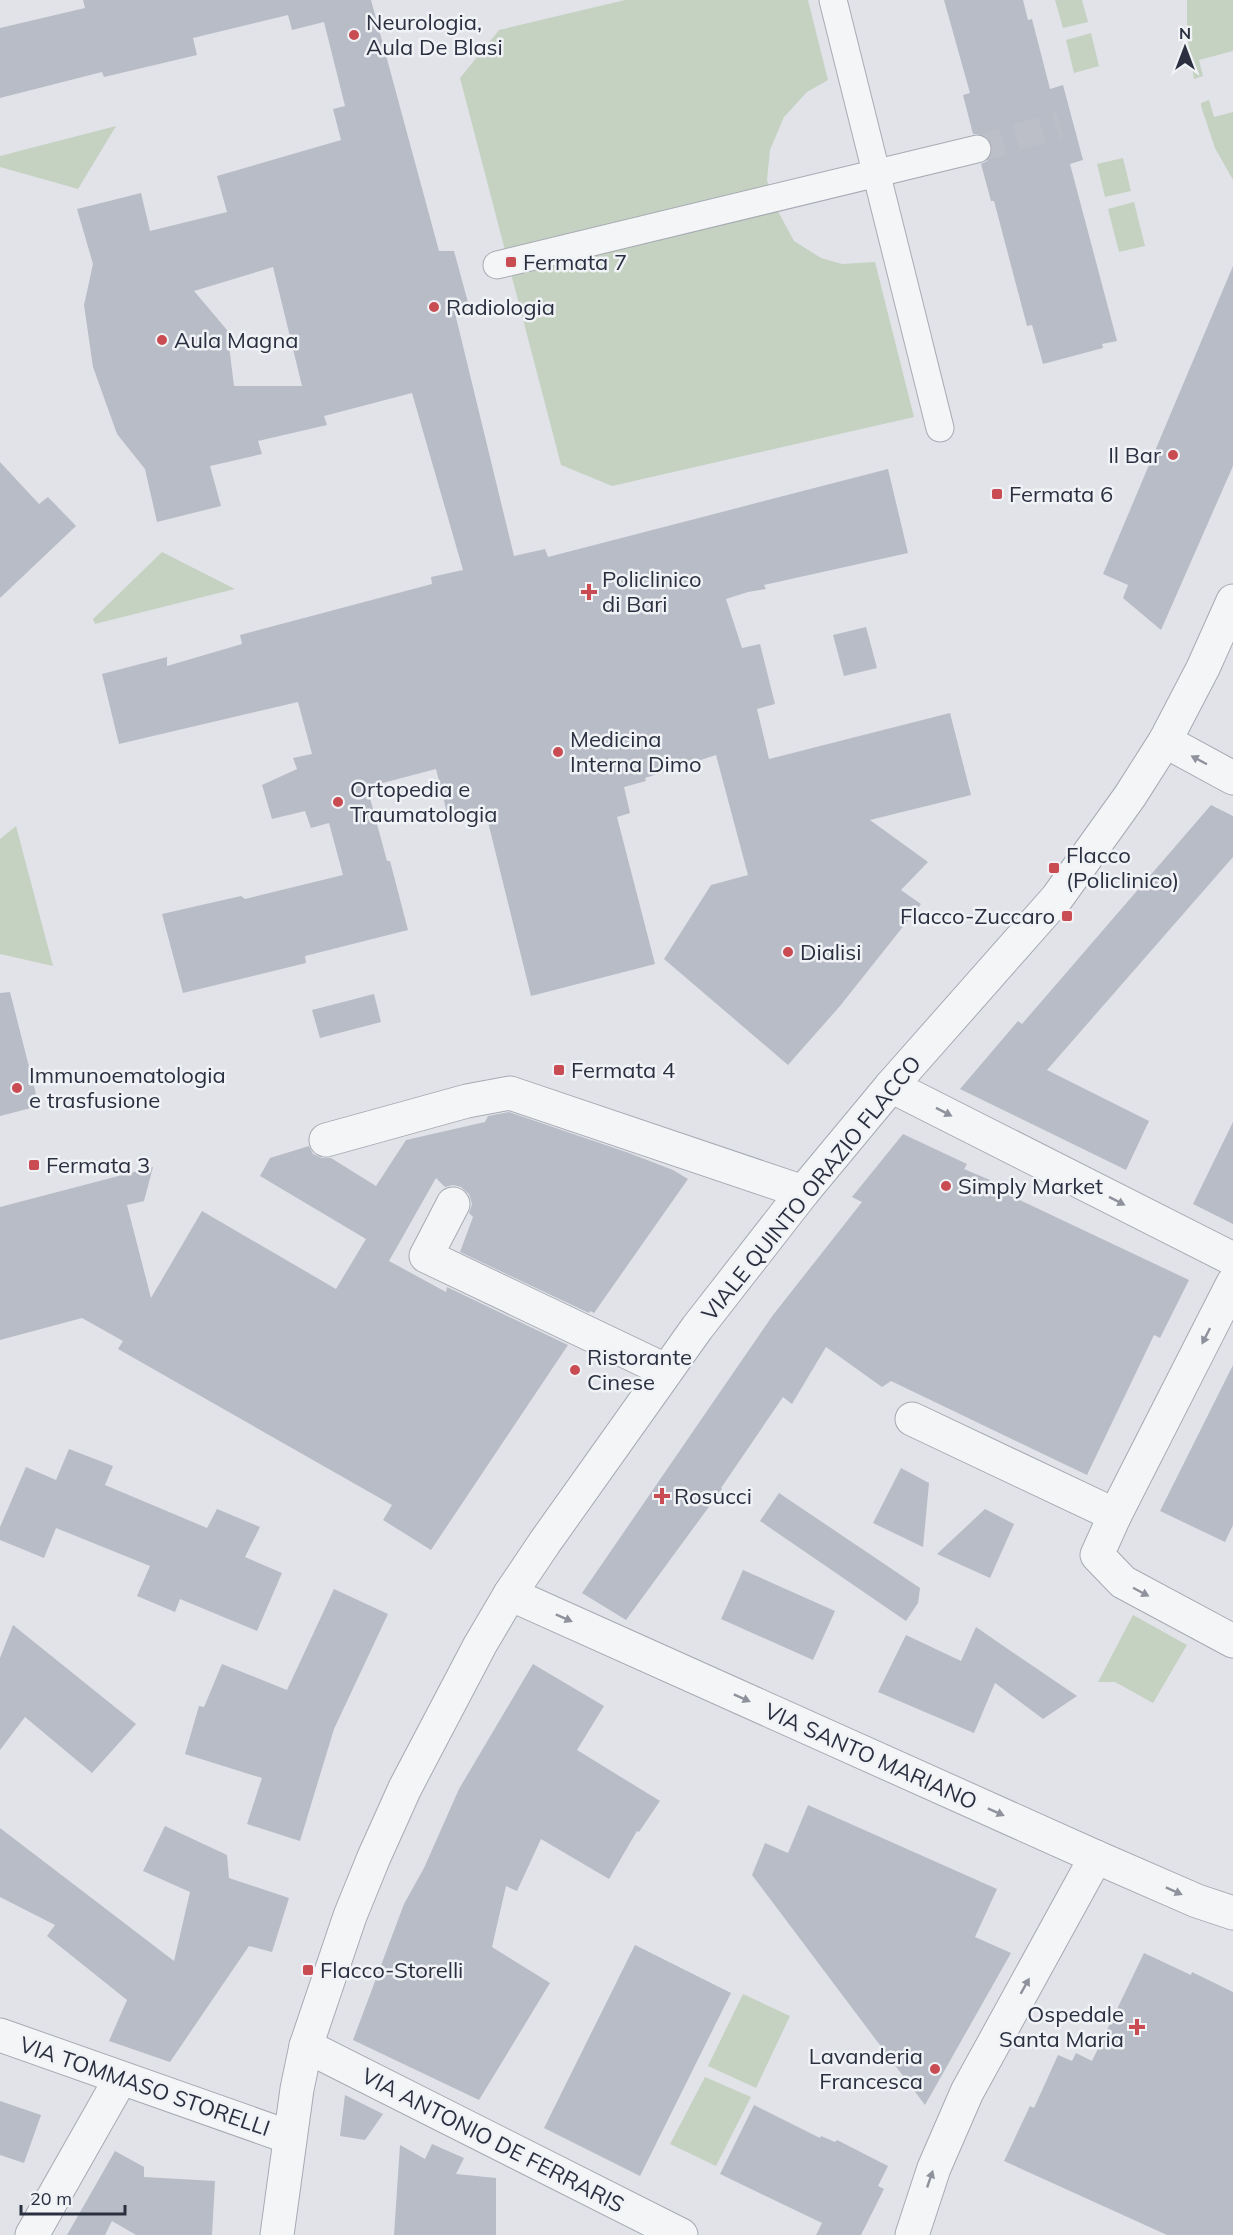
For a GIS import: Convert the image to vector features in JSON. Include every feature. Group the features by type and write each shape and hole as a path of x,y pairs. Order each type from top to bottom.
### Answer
{"street":[{"path":"833,0 940,428"},
{"path":"497,265 977,149"},
{"name":"VIALE QUINTO ORAZIO FLACCO","path":"277,2235 289,2137 306,2046 350,1916 382,1837 422,1753 480,1645 510,1594 665,1370 803,1192 891,1086 1057,898 1166,741 1203,668 1233,601"},
{"path":"1166,741 1233,778"},
{"path":"891,1086 1233,1259"},
{"path":"326,1140 467,1101 510,1093 803,1192"},
{"path":"453,1204 426,1256 665,1370"},
{"path":"1233,1283 1097,1555 1123,1582 1233,1641"},
{"path":"912,1419 1115,1515"},
{"name":"VIA SANTO MARIANO","path":"510,1594 1096,1857 1197,1901 1233,1913"},
{"path":"912,2235 934,2168 967,2092 1096,1857"},
{"name":"VIA TOMMASO STORELLI","path":"0,2035 289,2137"},
{"name":"VIA ANTONIO DE FERRARIS","path":"306,2046 681,2235"},
{"path":"32,2235 121,2078"}],"green space":[{"path":"625,0 808,0 828,80 807,92 784,117 770,150 767,180 774,204 794,241 821,258 842,264 875,262 914,417 612,486 561,465 460,78 499,30"},
{"path":"1055,0 1082,0 1088,22 1063,28"},
{"path":"1187,0 1233,0 1233,51 1199,60 1203,76 1194,79 1187,36"},
{"path":"1091,33 1099,66 1074,73 1066,40"},
{"path":"1209,100 1214,117 1233,112 1233,180 1215,148 1201,106 1201,103"},
{"path":"116,126 78,189 0,167 0,156"},
{"path":"1123,158 1131,191 1105,197 1097,164"},
{"path":"1134,202 1145,246 1119,252 1108,209"},
{"path":"162,552 235,589 95,624 93,619"},
{"path":"16,826 53,966 0,954 0,839"},
{"path":"1133,1615 1187,1645 1153,1703 1115,1682 1098,1682"},
{"path":"743,1994 790,2016 756,2088 708,2066"},
{"path":"705,2077 751,2097 716,2166 670,2144"}],"building":[{"path":"83,0 371,0 439,251 454,251 469,306 454,309 514,556 545,549 548,557 888,469 908,553 764,585 766,589 726,599 742,648 760,644 775,704 757,709 769,759 950,713 971,795 870,820 928,862 901,890 921,904 840,1006 788,1065 664,959 711,885 748,875 716,755 624,787 630,813 617,817 655,964 531,996 488,822 474,824 472,812 448,817 436,769 367,787 408,930 305,956 306,963 183,993 162,914 241,896 245,899 343,875 329,823 311,828 305,811 272,819 262,785 297,769 293,758 312,754 298,702 119,744 102,674 167,657 167,666 242,644 240,635 432,584 431,577 463,570 412,393 324,416 327,425 258,441 262,454 210,466 221,506 157,522 145,469 117,434 93,367 84,305 93,264 77,209 141,193 150,231 227,212 217,176 341,140 333,109 345,106 324,22 292,30 288,15 193,38 197,55 104,77 102,72 0,98 0,28 85,8","holes":["273,267 302,386 234,386 227,330 194,291"]},
{"path":"944,0 1023,0 1028,20 1032,19 1050,89 1063,85 1083,160 1070,164 1117,341 1102,344 1103,348 1043,364 1032,325 1027,326 994,201 991,201 981,164 987,161 992,154 992,145 989,139 982,134 973,134 963,95 970,93"},
{"path":"1233,266 1233,466 1161,630 1123,598 1128,585 1103,574"},
{"path":"0,462 39,504 48,497 76,526 0,598"},
{"path":"866,627 877,668 844,676 833,635"},
{"path":"1211,805 1233,816 1233,857 1047,1070 1149,1121 1126,1170 960,1089 1018,1021 1022,1024"},
{"name":"Immunoematologia e trasfusione","path":"10,992 39,1106 0,1116 0,993"},
{"path":"374,994 381,1022 320,1038 312,1010"},
{"path":"509,1112 629,1153 673,1170 688,1179 594,1313 590,1311 589,1313 460,1252 473,1217 469,1213 472,1204 469,1194 461,1187 453,1185 445,1187 436,1178 389,1261 446,1292 447,1287 568,1345 431,1550 383,1520 392,1505 118,1349 123,1341 82,1318 0,1340 0,1207 153,1167 144,1201 127,1205 151,1298 202,1211 336,1289 366,1239 260,1176 270,1158 309,1146 313,1154 322,1158 331,1158 376,1186 406,1140 485,1122 488,1116"},
{"path":"1233,1122 1233,1224 1193,1204"},
{"path":"903,1134 967,1164 964,1169 990,1180 988,1185 1189,1280 1160,1338 1154,1335 1087,1475 891,1381 882,1387 826,1347 792,1404 783,1397 722,1489 626,1620 582,1593 773,1315 862,1202 852,1197"},
{"path":"1233,1365 1233,1525 1225,1542 1160,1511"},
{"path":"69,1449 113,1466 105,1485 207,1528 217,1509 260,1527 245,1557 282,1573 257,1631 180,1599 175,1612 137,1596 150,1566 56,1528 44,1558 0,1540 0,1527 26,1467 56,1480"},
{"path":"901,1468 929,1483 923,1547 873,1523"},
{"path":"779,1493 920,1588 918,1603 906,1621 760,1521"},
{"path":"985,1509 1014,1524 990,1578 937,1554"},
{"path":"743,1570 835,1611 813,1660 721,1619"},
{"path":"334,1589 388,1614 334,1729 300,1841 247,1824 262,1778 185,1754 199,1706 204,1707 222,1664 287,1690"},
{"path":"13,1625 136,1724 92,1773 25,1717 0,1750 0,1658"},
{"path":"976,1627 1077,1696 1043,1719 995,1683 974,1733 878,1692 906,1635 961,1661"},
{"path":"533,1664 604,1706 577,1750 660,1801 639,1832 637,1831 609,1879 541,1839 517,1891 506,1886 492,1947 550,1983 479,2100 353,2040 404,1904 424,1868 459,1789"},
{"name":"Ospedale Santa Maria","path":"808,1805 997,1889 975,1937 1011,1953 925,2105 752,1875 765,1843 788,1853"},
{"path":"165,1826 227,1855 229,1878 289,1898 272,1952 249,1946 170,2062 109,2041 127,2000 47,1936 55,1925 0,1897 0,1828 174,1961 190,1892 143,1871"},
{"path":"635,1945 731,1993 640,2176 544,2128"},
{"name":"Ospedale Santa Maria","path":"1144,1953 1191,1975 1192,1972 1233,1992 1233,2235 1167,2235 1004,2161 1030,2106 1034,2108 1058,2055 1072,2061 1076,2053 1092,2061"},
{"path":"345,2095 383,2114 365,2140 340,2136"},
{"path":"0,2101 41,2115 24,2163 0,2155"},
{"path":"754,2105 820,2138 821,2136 835,2142 837,2140 888,2166 878,2186 884,2189 861,2235 816,2235 822,2223 720,2174"},
{"path":"432,2144 464,2158 456,2174 496,2178 496,2235 394,2235 400,2145 425,2159"},
{"path":"115,2151 144,2167 144,2177 215,2181 212,2235 136,2235 112,2221 105,2235 67,2235"}],"tunnel":[{"path":"977,149 1060,125"}],"place":[{"name":"Neurologia, Aula De Blasi","path":"354,35"},
{"name":"Fermata 7","path":"511,262"},
{"name":"Radiologia","path":"434,307"},
{"name":"Aula Magna","path":"162,340"},
{"name":"Il Bar","path":"1173,455"},
{"name":"Fermata 6","path":"997,494"},
{"name":"Policlinico di Bari","path":"589,592"},
{"name":"Medicina Interna Dimo","path":"558,752"},
{"name":"Ortopedia e Traumatologia","path":"338,802"},
{"name":"Flacco (Policlinico)","path":"1054,868"},
{"name":"Flacco-Zuccaro","path":"1067,916"},
{"name":"Dialisi","path":"788,952"},
{"name":"Fermata 4","path":"559,1070"},
{"name":"Immunoematologia e trasfusione","path":"17,1088"},
{"name":"Fermata 3","path":"34,1165"},
{"name":"Simply Market","path":"946,1186"},
{"name":"Ristorante Cinese","path":"575,1370"},
{"name":"Rosucci","path":"662,1496"},
{"name":"Flacco-Storelli","path":"308,1970"},
{"name":"Ospedale Santa Maria","path":"1137,2027"},
{"name":"Lavanderia Francesca","path":"935,2069"}]}
